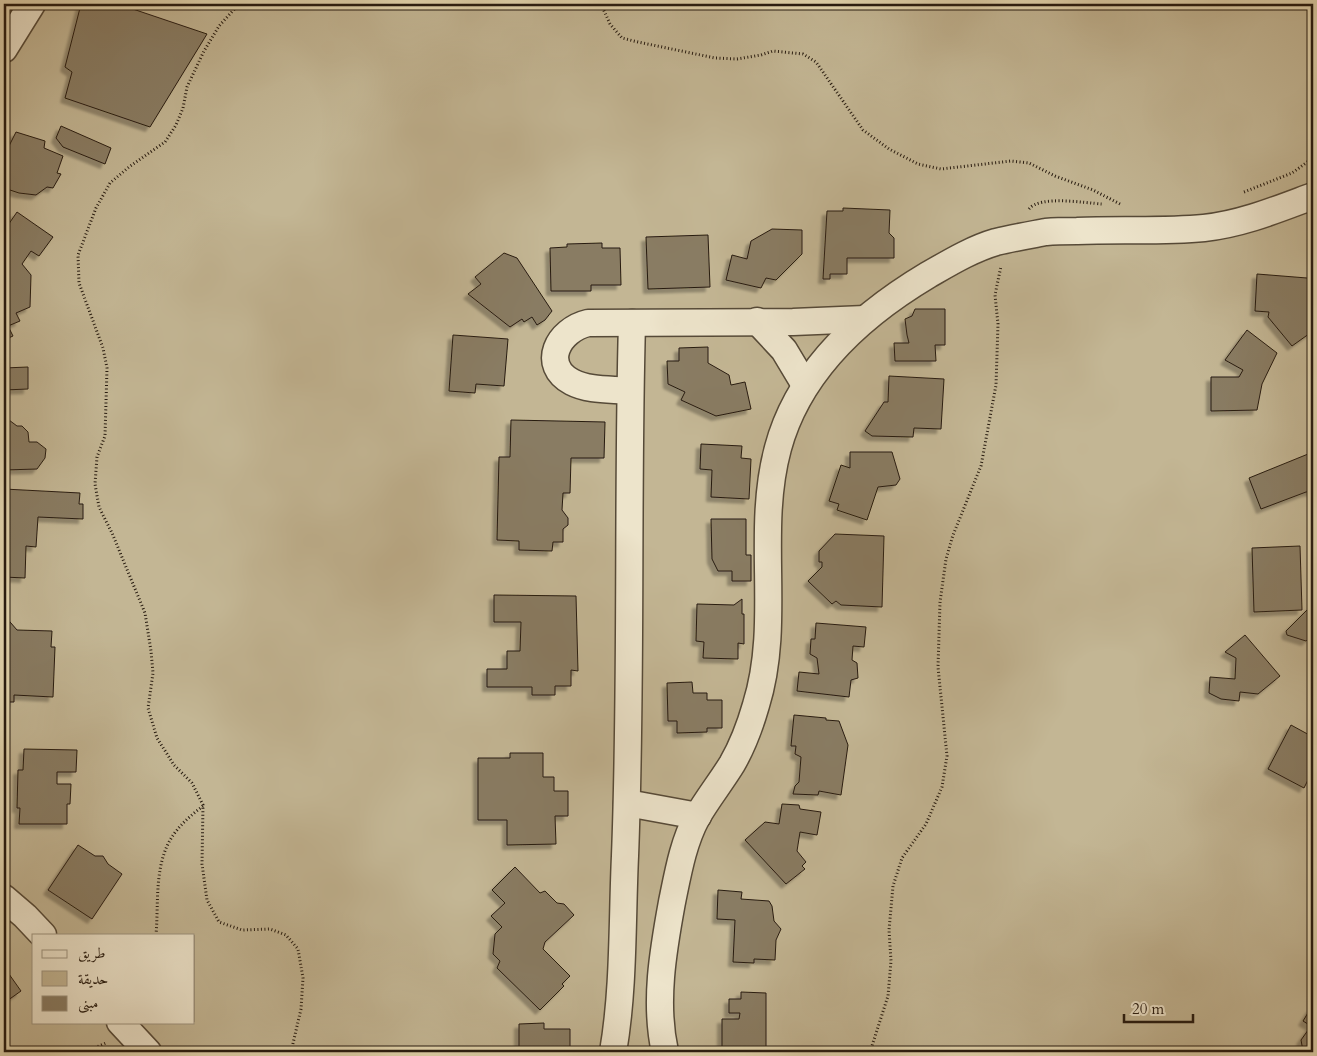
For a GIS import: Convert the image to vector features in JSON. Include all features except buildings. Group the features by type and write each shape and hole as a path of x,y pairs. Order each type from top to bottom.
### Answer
{"street":[{"path":"4,49 32,4"},
{"path":"665,1052 660,1031 660,986 667,929 680,862 698,816 733,762 742,744 750,726 763,685 767,649 768,508 770,487 784,431 805,385 824,360 865,320 898,293 949,262 994,242 1048,232 1206,228 1237,222 1313,196"},
{"path":"630,391 580,386 562,374 557,365 556,355 562,337 578,325 588,322 865,320"},
{"path":"757,321 784,350 805,385"},
{"path":"613,1052 617,1030 627,802 632,322"},
{"path":"627,802 698,816"},
{"path":"4,898 42,934"},
{"path":"122,1024 148,1052"}],"path":[{"path":"239,4 219,26 204,51 187,87 176,126 165,142 110,183 96,208 78,255 79,283 103,348 107,368 105,436 97,456 95,484 99,507 112,532 145,613 153,673 148,708 157,738 174,765 192,783 204,805 202,864 207,900 219,922 242,930 270,929 286,935 298,949 303,978 301,1009 291,1052"},
{"path":"601,4 610,24 622,38 638,42 715,58 737,59 772,51 803,54 816,62 863,130 889,149 918,164 941,169 1010,161 1029,163 1055,176 1093,190 1120,204"},
{"path":"1241,193 1292,173 1313,158"},
{"path":"870,1052 888,996 892,886 902,858 926,824 942,786 947,756 938,667 940,602 946,558 953,535 981,466 996,385 998,324 995,295 1000,268 1010,239"},
{"path":"156,934 160,872 166,848 177,830 204,805"}],"green space":[{"path":"4,4 1313,4 1313,1052 4,1052"}]}
